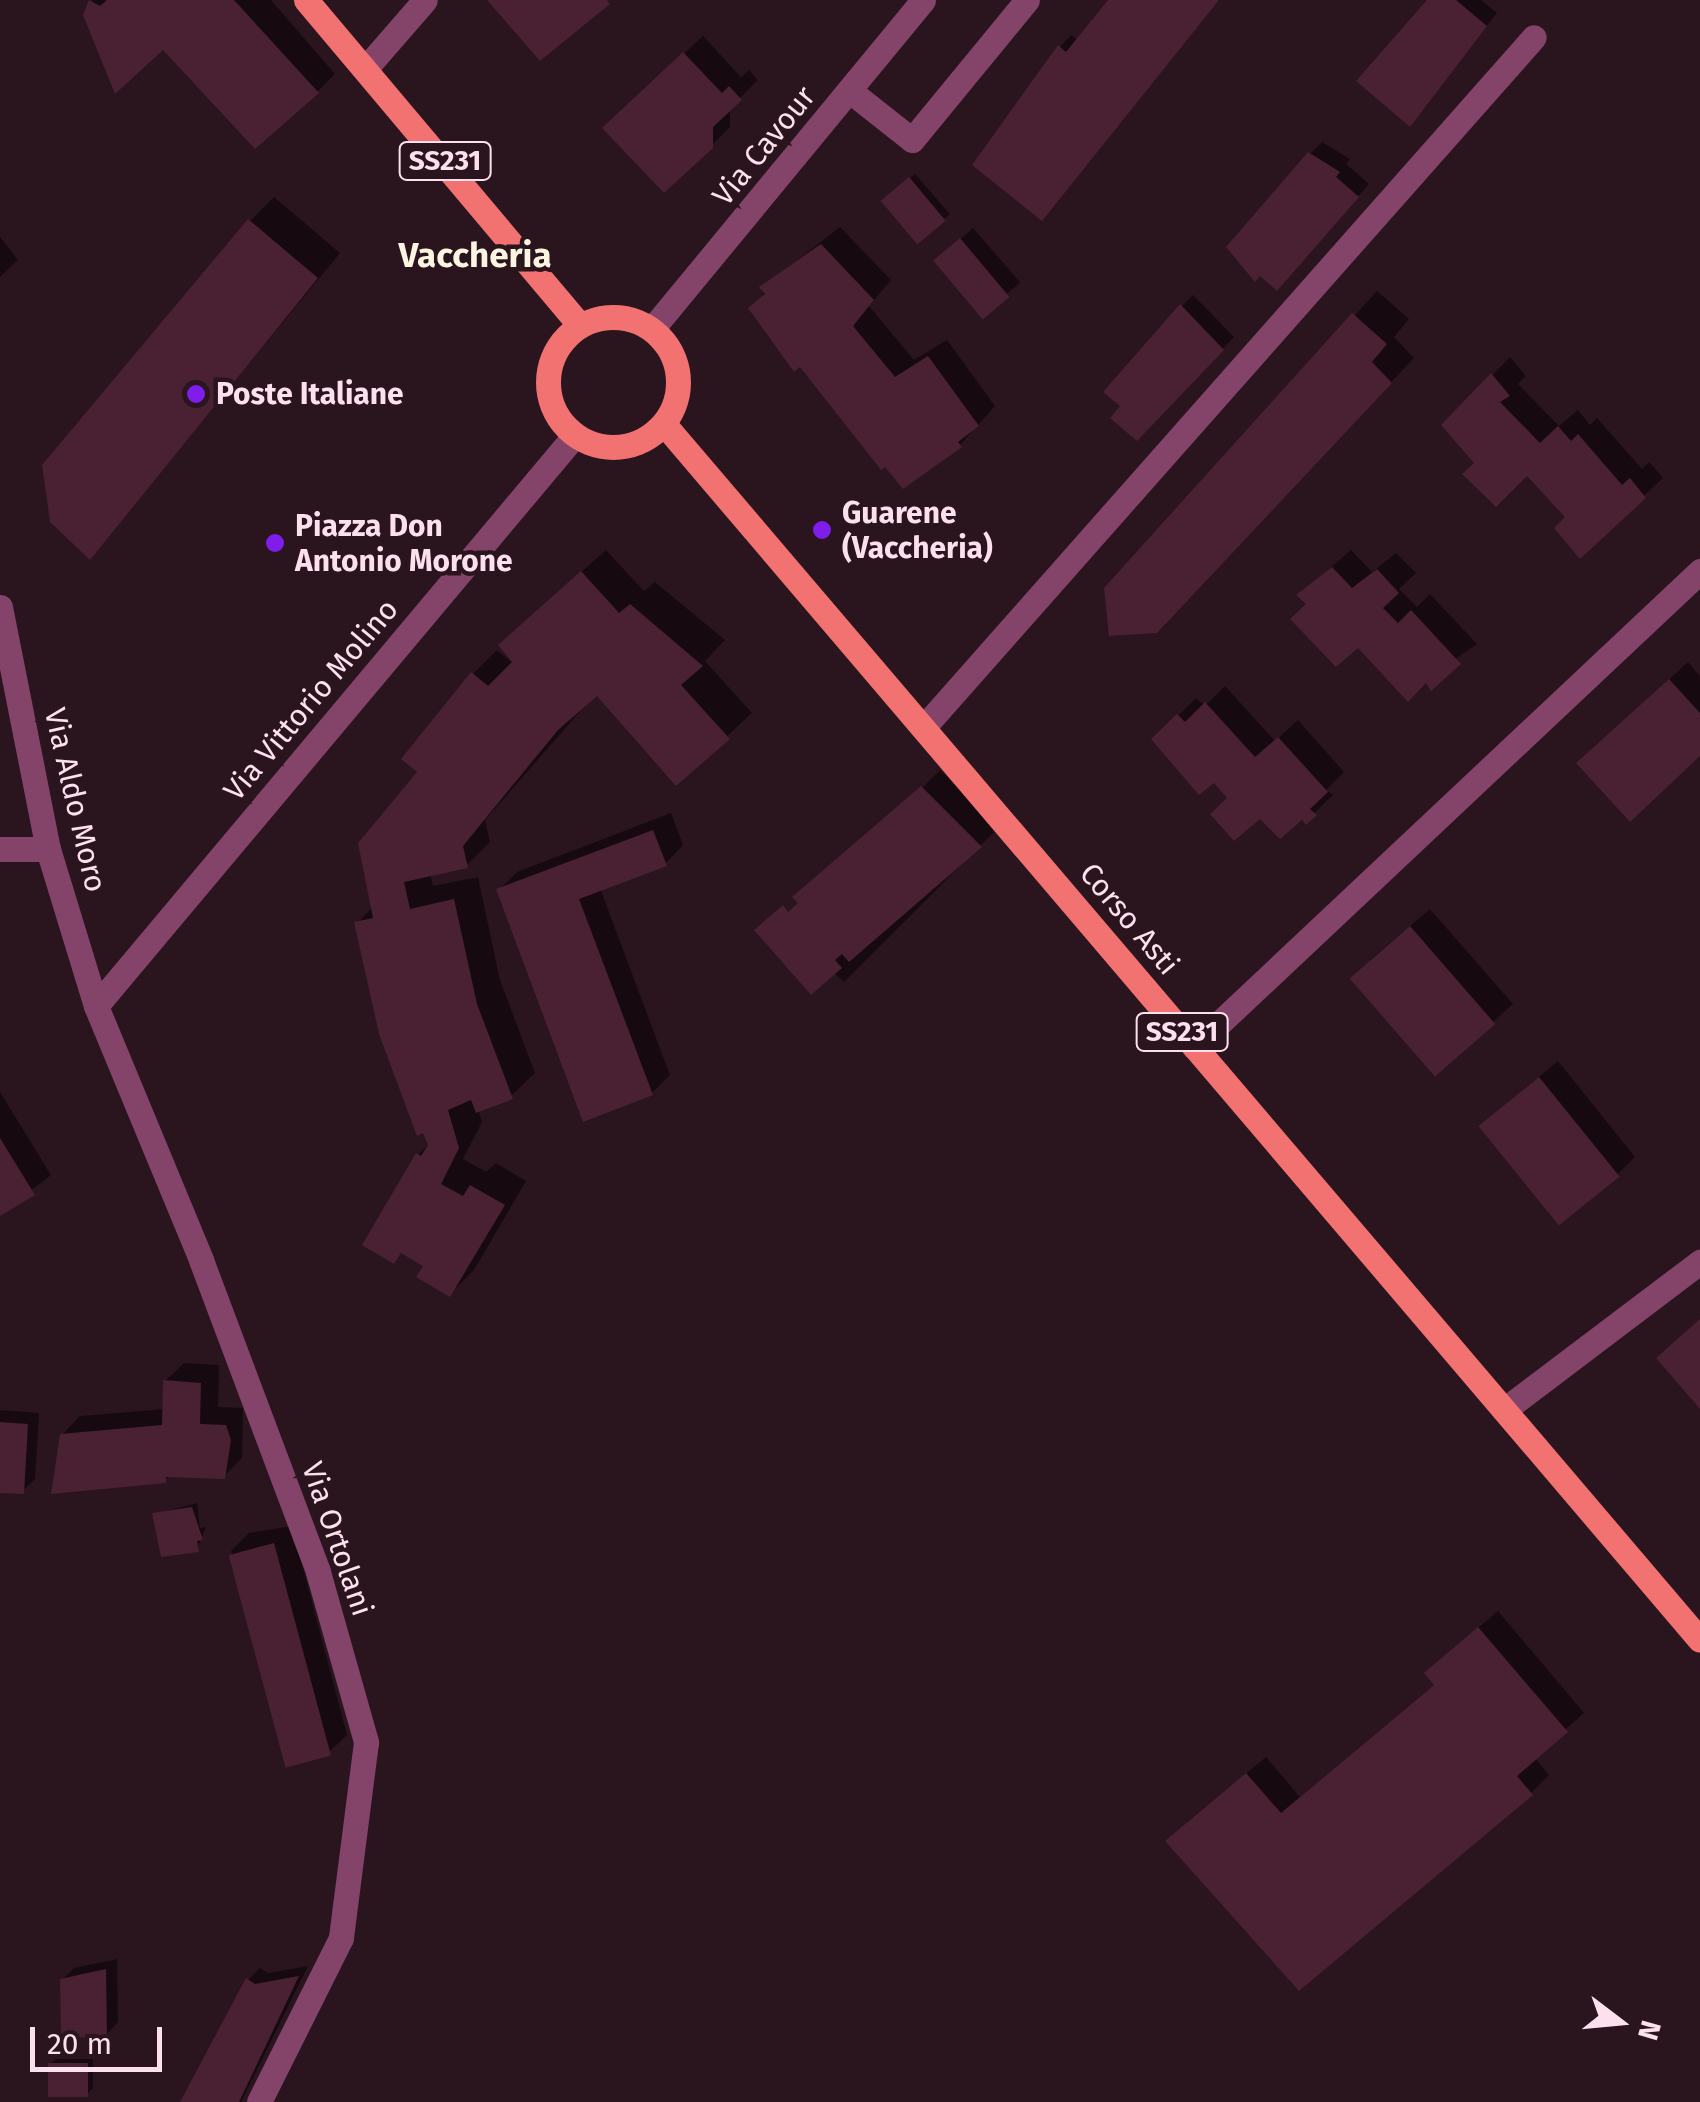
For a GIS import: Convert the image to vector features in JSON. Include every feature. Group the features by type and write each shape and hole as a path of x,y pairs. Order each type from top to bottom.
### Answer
{"main road":[{"name":"SS231","path":"306,0 580,326"},
{"path":"616,316 652,329 667,344 679,384 664,424 649,437 612,448 575,436 555,410 548,379 552,358 580,326 616,316"},
{"name":"Corso Asti","path":"664,424 1700,1640"}],"street":[{"path":"364,69 425,0"},
{"name":"Via Cavour","path":"652,329 923,0"},
{"path":"850,91 912,140 1027,0"},
{"path":"923,728 1534,37"},
{"name":"Via Vittorio Molino","path":"96,1006 575,436"},
{"path":"1194,1047 1700,571"},
{"name":"Via Aldo Moro","path":"0,607 48,849 96,1006"},
{"path":"0,850 48,849"},
{"name":"Via Ortolani","path":"96,1006 305,1537 366,1742 340,1938 259,2102"},
{"path":"1504,1410 1700,1262"}],"building":[{"path":"89,0 100,6 107,0 234,0 319,93 255,149 163,50 115,94 83,15"},
{"path":"487,0 607,0 610,4 540,61"},
{"path":"1108,0 1219,0 1042,221 972,165 1058,45 1066,52"},
{"path":"1427,0 1456,0 1487,26 1410,127 1356,81"},
{"path":"683,52 722,93 729,86 742,100 713,127 713,148 664,193 602,128"},
{"path":"1308,152 1340,172 1336,177 1359,197 1277,291 1260,276 1255,282 1226,247"},
{"path":"909,177 946,221 917,244 881,201"},
{"path":"248,219 318,278 90,560 50,522 42,465"},
{"path":"960,238 1009,297 983,319 933,260"},
{"path":"821,244 874,300 853,326 895,377 928,356 979,426 958,442 962,447 903,489 885,467 881,470 800,367 794,372 748,308 765,294 759,287"},
{"path":"1180,304 1224,350 1137,441 1110,418 1120,406 1103,392"},
{"path":"1352,313 1387,344 1372,362 1392,383 1157,633 1109,636 1104,588"},
{"path":"1491,373 1510,396 1500,402 1540,443 1558,426 1571,441 1578,434 1622,485 1630,478 1646,498 1580,559 1554,528 1565,517 1527,476 1496,507 1462,474 1474,463 1441,425"},
{"path":"1332,567 1352,588 1377,569 1399,593 1383,608 1398,623 1411,610 1461,664 1431,691 1426,683 1408,702 1358,648 1336,667 1290,619 1306,604 1296,595"},
{"path":"581,571 619,613 630,604 703,666 681,685 730,739 676,786 597,696 558,730 463,846 468,868 404,882 410,909 454,899 477,1004 513,1099 476,1113 471,1100 448,1110 459,1148 441,1184 463,1196 470,1185 505,1205 450,1297 416,1277 423,1266 401,1253 394,1264 362,1245 416,1153 421,1156 428,1145 423,1133 417,1136 379,1034 354,922 373,918 358,843 417,772 401,759 471,672 488,686 512,662 498,645"},
{"path":"1669,679 1700,713 1700,756 1630,822 1576,763"},
{"path":"1205,702 1255,757 1278,737 1328,792 1310,809 1317,815 1306,825 1302,820 1280,839 1260,819 1234,841 1210,814 1227,798 1214,783 1199,795 1151,739 1177,714 1185,722"},
{"path":"921,786 982,847 849,962 842,954 835,960 842,968 811,995 754,930 783,905 788,912 798,903 792,897"},
{"path":"653,830 667,866 579,899 653,1095 583,1122 496,889"},
{"path":"1410,926 1495,1024 1435,1077 1350,978"},
{"path":"1539,1077 1620,1176 1559,1226 1478,1126"},
{"path":"0,1138 35,1195 0,1216"},
{"path":"1700,1319 1700,1409 1656,1358"},
{"path":"163,1380 201,1383 200,1424 226,1425 231,1440 225,1479 166,1477 166,1483 51,1494 60,1434 162,1425"},
{"path":"0,1422 28,1424 24,1494 0,1493"},
{"path":"192,1507 203,1540 197,1541 199,1552 161,1557 152,1513"},
{"path":"274,1543 331,1756 286,1768 229,1555"},
{"path":"1478,1627 1568,1732 1517,1776 1533,1795 1299,1991 1165,1841 1246,1773 1281,1813 1434,1685 1424,1673"},
{"path":"106,1969 107,2037 61,2038 60,1979"},
{"path":"299,1976 239,2102 180,2102 246,1978 255,1984"},
{"path":"48,2063 88,2063 88,2097 48,2097"}],"place":[{"name":"Poste Italiane","path":"196,394"},
{"name":"Guarene (Vaccheria)","path":"822,530"},
{"name":"Piazza Don Antonio Morone","path":"275,543"}],"district":[{"name":"Vaccheria","path":"475,255"}]}
